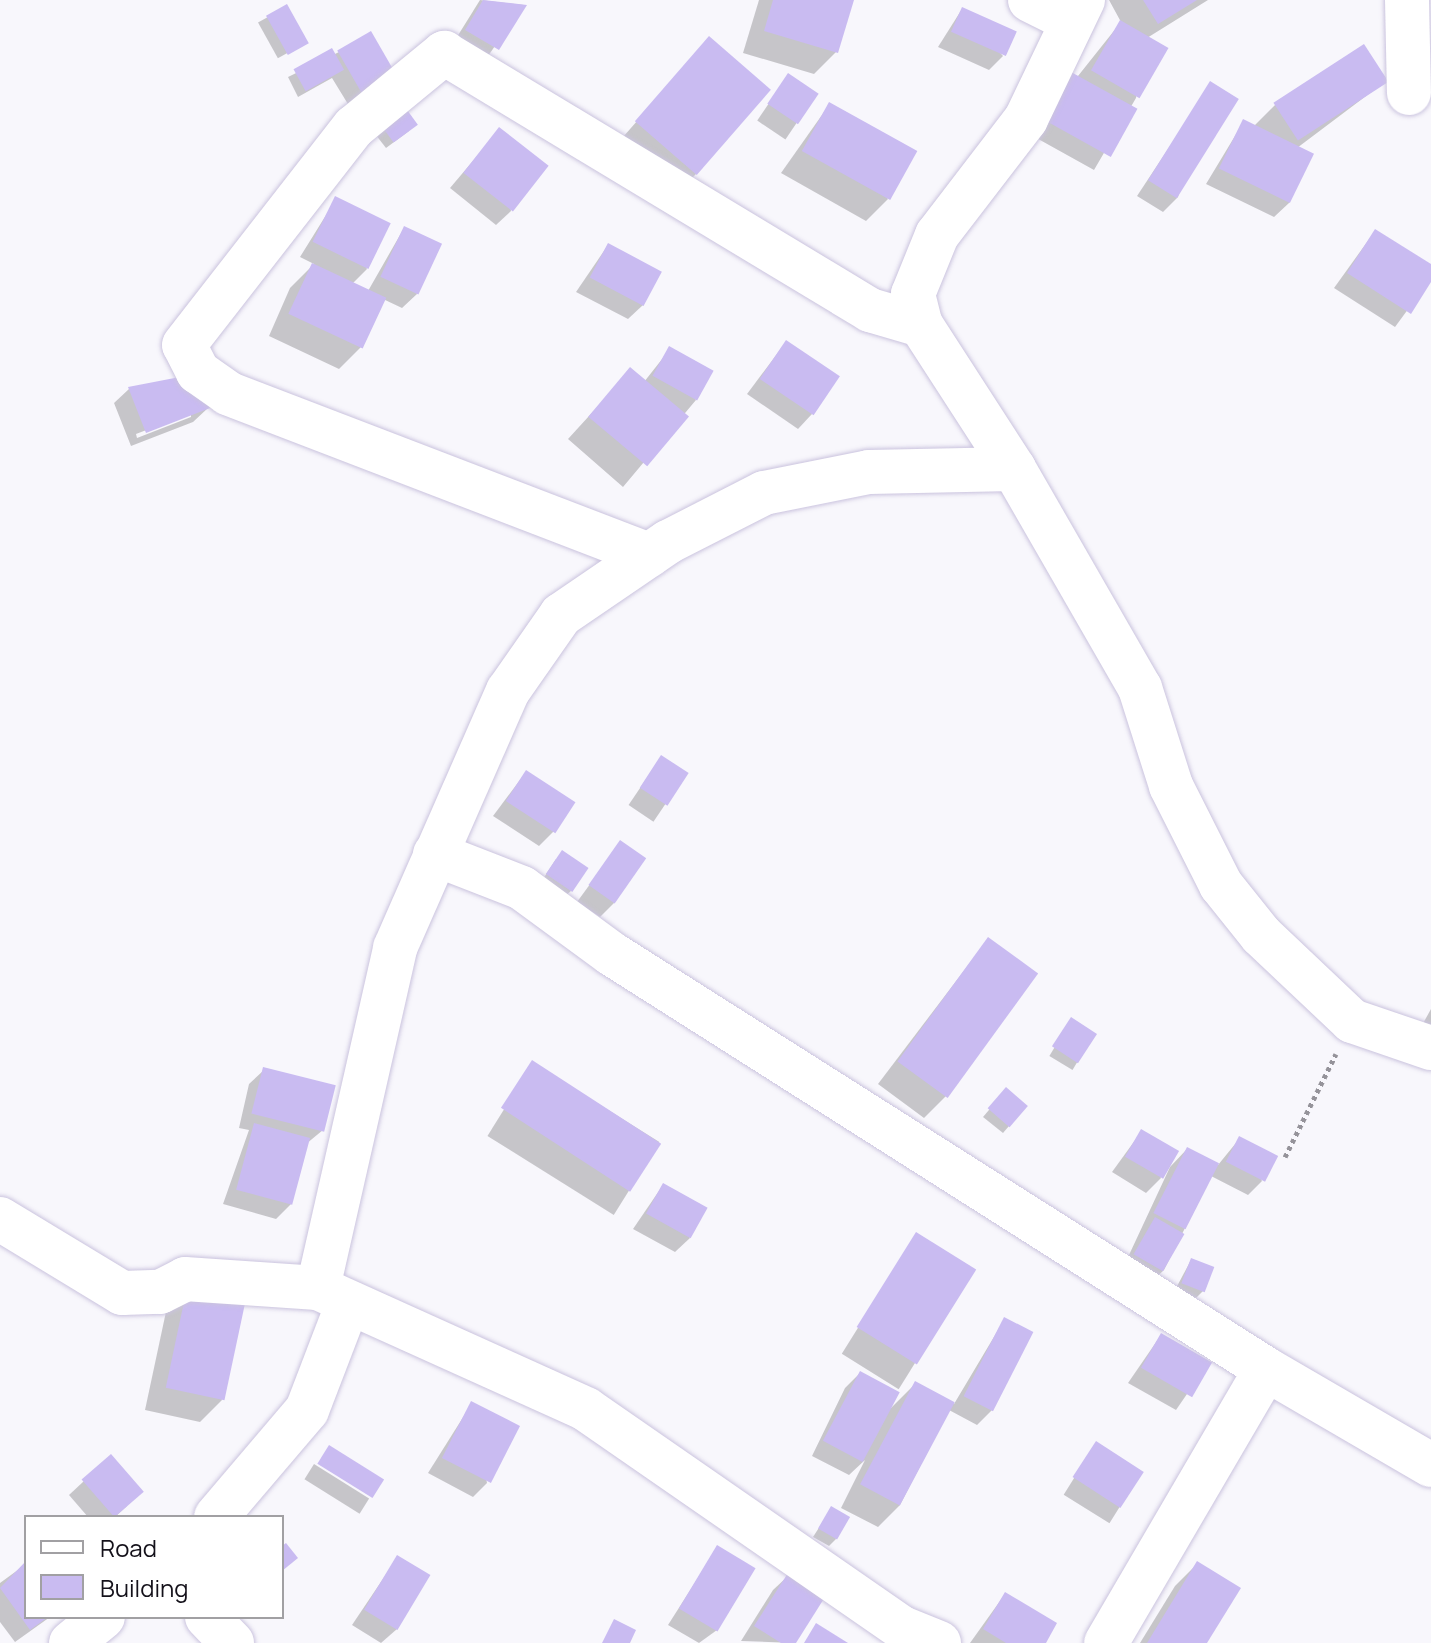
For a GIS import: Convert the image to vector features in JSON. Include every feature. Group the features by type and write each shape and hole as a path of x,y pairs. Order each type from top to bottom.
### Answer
{"street":[{"path":"1030,0 1076,10 1026,119 937,235 913,294 921,325 1014,469 1140,688 1171,786 1221,885 1261,935 1352,1021 1431,1048"},
{"path":"1407,0 1409,93"},
{"path":"649,555 228,393 198,372 184,345 354,127 444,53 870,310 921,325"},
{"path":"218,1515 307,1410 333,1296 395,948 508,691 561,615 649,555 764,493 869,472 1014,469"},
{"path":"435,854 522,888 612,954 1266,1369 1431,1465"},
{"path":"0,1219 122,1293 160,1292 185,1279 333,1296 586,1409 902,1628 939,1643"},
{"path":"1106,1643 1266,1369"},
{"path":"71,1643 101,1619"},
{"path":"209,1619 232,1643"}],"path":[{"path":"1285,1157 1352,1021"}],"building":[{"path":"483,0 527,5 499,50 465,30"},
{"path":"773,0 854,0 838,53 764,31"},
{"path":"1143,0 1197,0 1158,24"},
{"path":"287,4 309,43 288,55 266,16"},
{"path":"962,7 1017,31 1006,56 951,32"},
{"path":"1120,20 1168,48 1139,98 1091,70"},
{"path":"371,31 398,77 364,96 337,50"},
{"path":"709,36 771,90 697,175 635,121"},
{"path":"1364,44 1389,82 1298,141 1273,103"},
{"path":"332,48 344,70 306,91 294,69"},
{"path":"1071,72 1137,109 1111,157 1044,120"},
{"path":"788,73 819,94 798,124 767,104"},
{"path":"1210,81 1239,99 1177,198 1148,180"},
{"path":"829,102 917,151 890,200 802,151"},
{"path":"402,103 418,125 394,142 378,121"},
{"path":"1243,119 1314,154 1290,203 1219,168"},
{"path":"499,127 549,166 513,211 463,173"},
{"path":"335,196 391,223 368,269 313,242"},
{"path":"404,226 442,244 418,295 380,277"},
{"path":"1375,229 1431,264 1431,282 1411,314 1347,273"},
{"path":"608,243 662,272 644,306 590,277"},
{"path":"312,263 386,298 363,348 288,314"},
{"path":"786,340 840,376 814,415 760,379"},
{"path":"669,346 714,371 697,400 653,376"},
{"path":"630,367 689,416 647,466 588,417"},
{"path":"185,376 210,408 146,433 128,387"},
{"path":"661,755 689,773 667,806 640,788"},
{"path":"526,770 575,802 555,833 506,801"},
{"path":"620,840 646,858 615,903 588,885"},
{"path":"562,850 589,868 572,892 546,874"},
{"path":"988,937 1038,973 948,1098 897,1062"},
{"path":"1071,1017 1097,1034 1078,1063 1052,1046"},
{"path":"532,1060 661,1144 630,1192 501,1108"},
{"path":"263,1067 336,1085 324,1132 251,1114"},
{"path":"1006,1087 1028,1106 1010,1127 988,1108"},
{"path":"254,1123 310,1138 292,1205 236,1190"},
{"path":"1141,1129 1179,1151 1163,1179 1125,1157"},
{"path":"1239,1136 1278,1156 1265,1182 1226,1162"},
{"path":"1187,1147 1219,1163 1185,1229 1153,1213"},
{"path":"663,1183 708,1208 691,1238 646,1214"},
{"path":"1155,1217 1184,1234 1163,1271 1134,1254"},
{"path":"916,1232 976,1270 917,1365 857,1327"},
{"path":"1191,1258 1214,1267 1205,1292 1181,1283"},
{"path":"188,1283 247,1295 224,1400 166,1388"},
{"path":"1004,1317 1033,1332 993,1411 964,1396"},
{"path":"1161,1333 1212,1362 1192,1397 1141,1368"},
{"path":"860,1371 900,1392 863,1462 823,1441"},
{"path":"915,1381 955,1402 900,1505 860,1484"},
{"path":"471,1401 520,1426 491,1483 442,1458"},
{"path":"1096,1441 1144,1472 1120,1508 1073,1477"},
{"path":"329,1445 384,1479 372,1498 317,1464"},
{"path":"111,1454 144,1492 117,1515 112,1515 82,1480"},
{"path":"831,1506 850,1517 837,1540 818,1529"},
{"path":"286,1543 298,1558 284,1569"},
{"path":"717,1545 756,1568 717,1632 679,1608"},
{"path":"397,1555 430,1575 397,1630 364,1610"},
{"path":"1197,1561 1241,1588 1207,1643 1147,1643"},
{"path":"24,1563 24,1619 45,1619 30,1630 0,1588"},
{"path":"788,1573 825,1597 796,1643 781,1643 754,1626"},
{"path":"1005,1592 1057,1623 1046,1643 1006,1643 983,1629"},
{"path":"614,1619 636,1630 630,1643 602,1643"},
{"path":"816,1623 848,1643 804,1643"}]}
